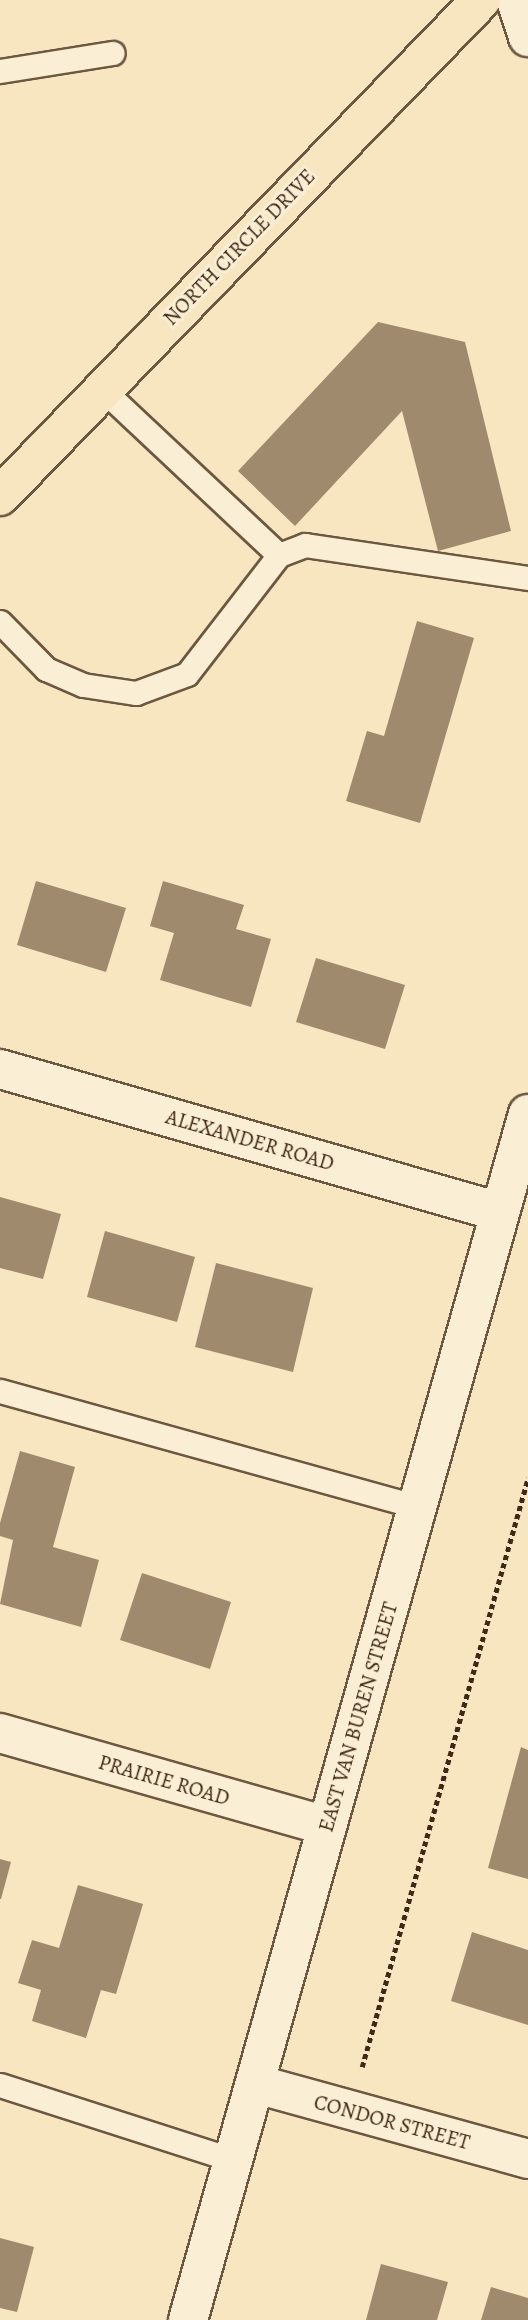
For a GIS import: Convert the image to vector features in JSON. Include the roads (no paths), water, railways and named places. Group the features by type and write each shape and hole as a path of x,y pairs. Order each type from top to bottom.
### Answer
{"main road":[{"name":"NORTH CIRCLE DRIVE","path":"0,496 101,388 481,0"}],"street":[{"path":"516,0 528,37"},
{"name":"ALEXANDER ROAD","path":"0,1069 500,1212"},
{"name":"EAST VAN BUREN STREET","path":"188,2320 528,1114"},
{"name":"PRAIRIE ROAD","path":"0,1733 327,1826"},
{"name":"CONDOR STREET","path":"256,2084 528,2159"}],"lane":[{"path":"0,71 113,53"},
{"path":"101,388 279,555"},
{"path":"0,622 46,669 83,685 136,693 187,674 279,555 305,545 528,578"},
{"path":"0,1391 417,1507"},
{"path":"0,2085 234,2160"}]}
